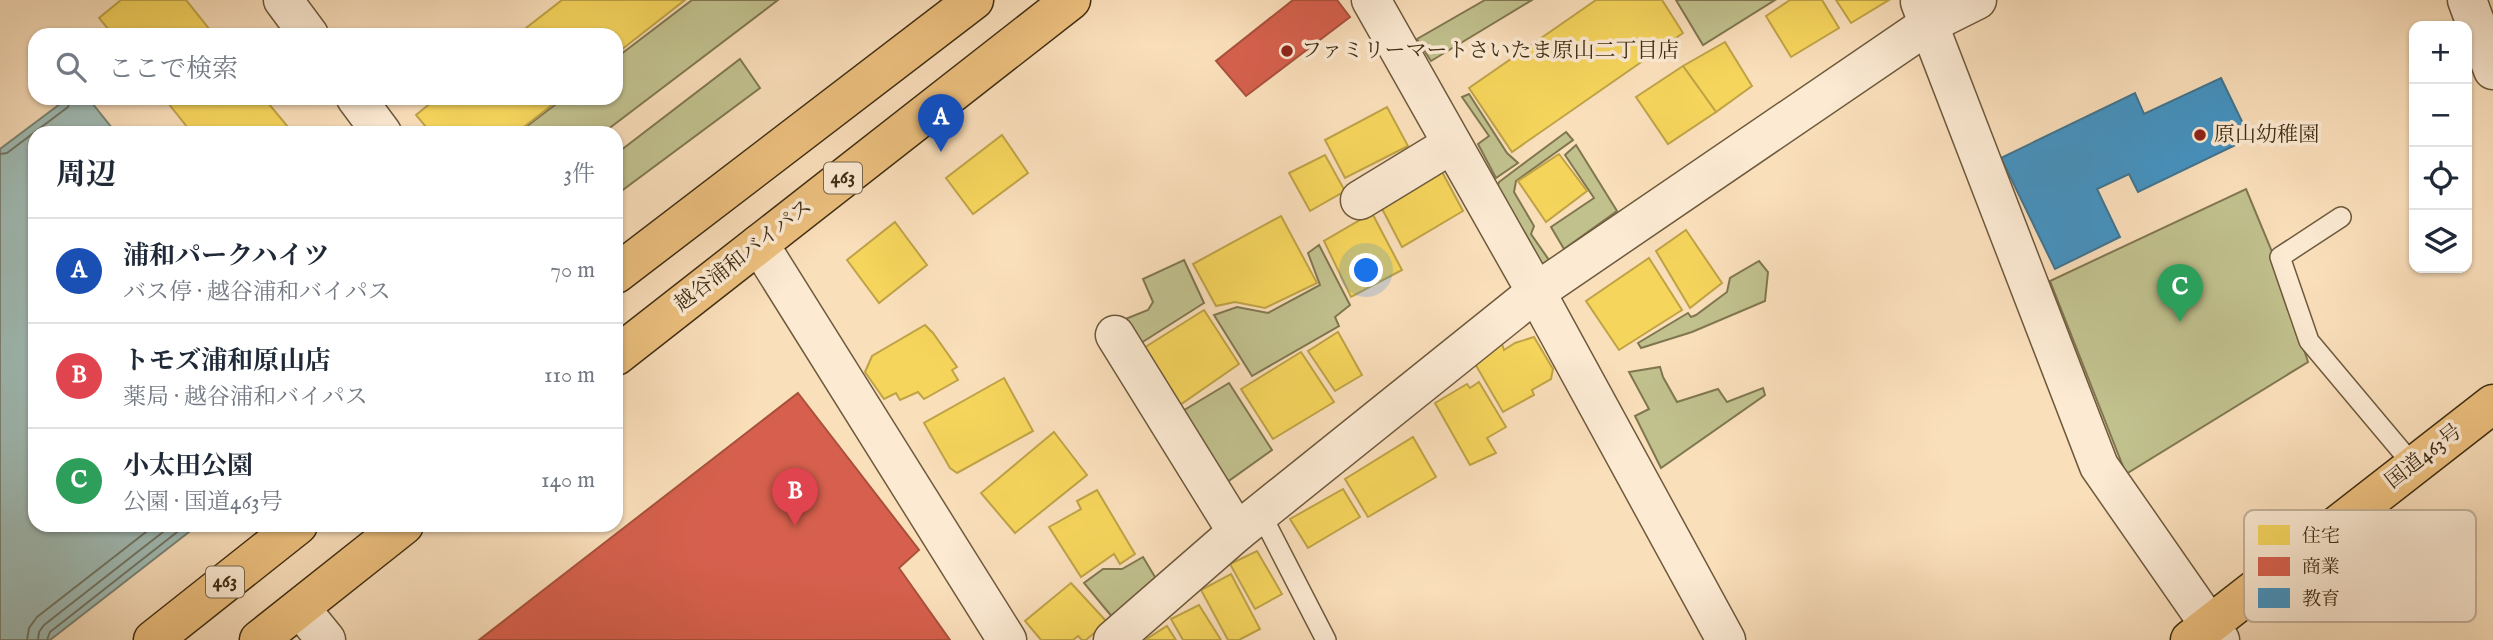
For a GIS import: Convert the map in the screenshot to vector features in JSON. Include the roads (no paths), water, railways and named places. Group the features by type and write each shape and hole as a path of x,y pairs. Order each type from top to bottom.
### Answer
{"highway":[{"path":"623,269 975,0"},
{"name":"越谷浦和バイパス","path":"623,351 1071,0"},
{"name":"国道463号","path":"2360,510 2493,404"},
{"name":"463","path":"153,640 289,532"},
{"path":"259,640 395,532"},
{"name":"国道463号","path":"2206,635 2244,604"}],"street":[{"path":"283,0 304,28"},
{"path":"1371,0 1536,292 1727,640"},
{"path":"1113,640 1249,523 1536,292 1924,12 1977,0"},
{"path":"2467,0 2493,70"},
{"path":"1924,12 2099,466 2206,635"},
{"path":"361,105 377,126"},
{"path":"1360,200 1452,144"},
{"path":"759,244 1007,640"},
{"path":"1115,335 1249,523"},
{"path":"300,608 326,640"}],"lane":[{"path":"2342,217 2280,257 2309,341 2414,466"},
{"path":"1249,523 1326,640"}],"water":[{"path":"59,105 94,105 110,126 31,126"},
{"path":"28,128 28,532 189,532 50,640 0,640 0,149"}],"place":[{"name":"ファミリーマートさいたま原山二丁目店","path":"1287,51"},
{"name":"原山幼稚園","path":"2200,135"},
{"name":"浦和パークハイツ","path":"941,152"},
{"name":"小太田公園","path":"2180,322"},
{"name":"トモズ浦和原山店","path":"795,526"}]}
